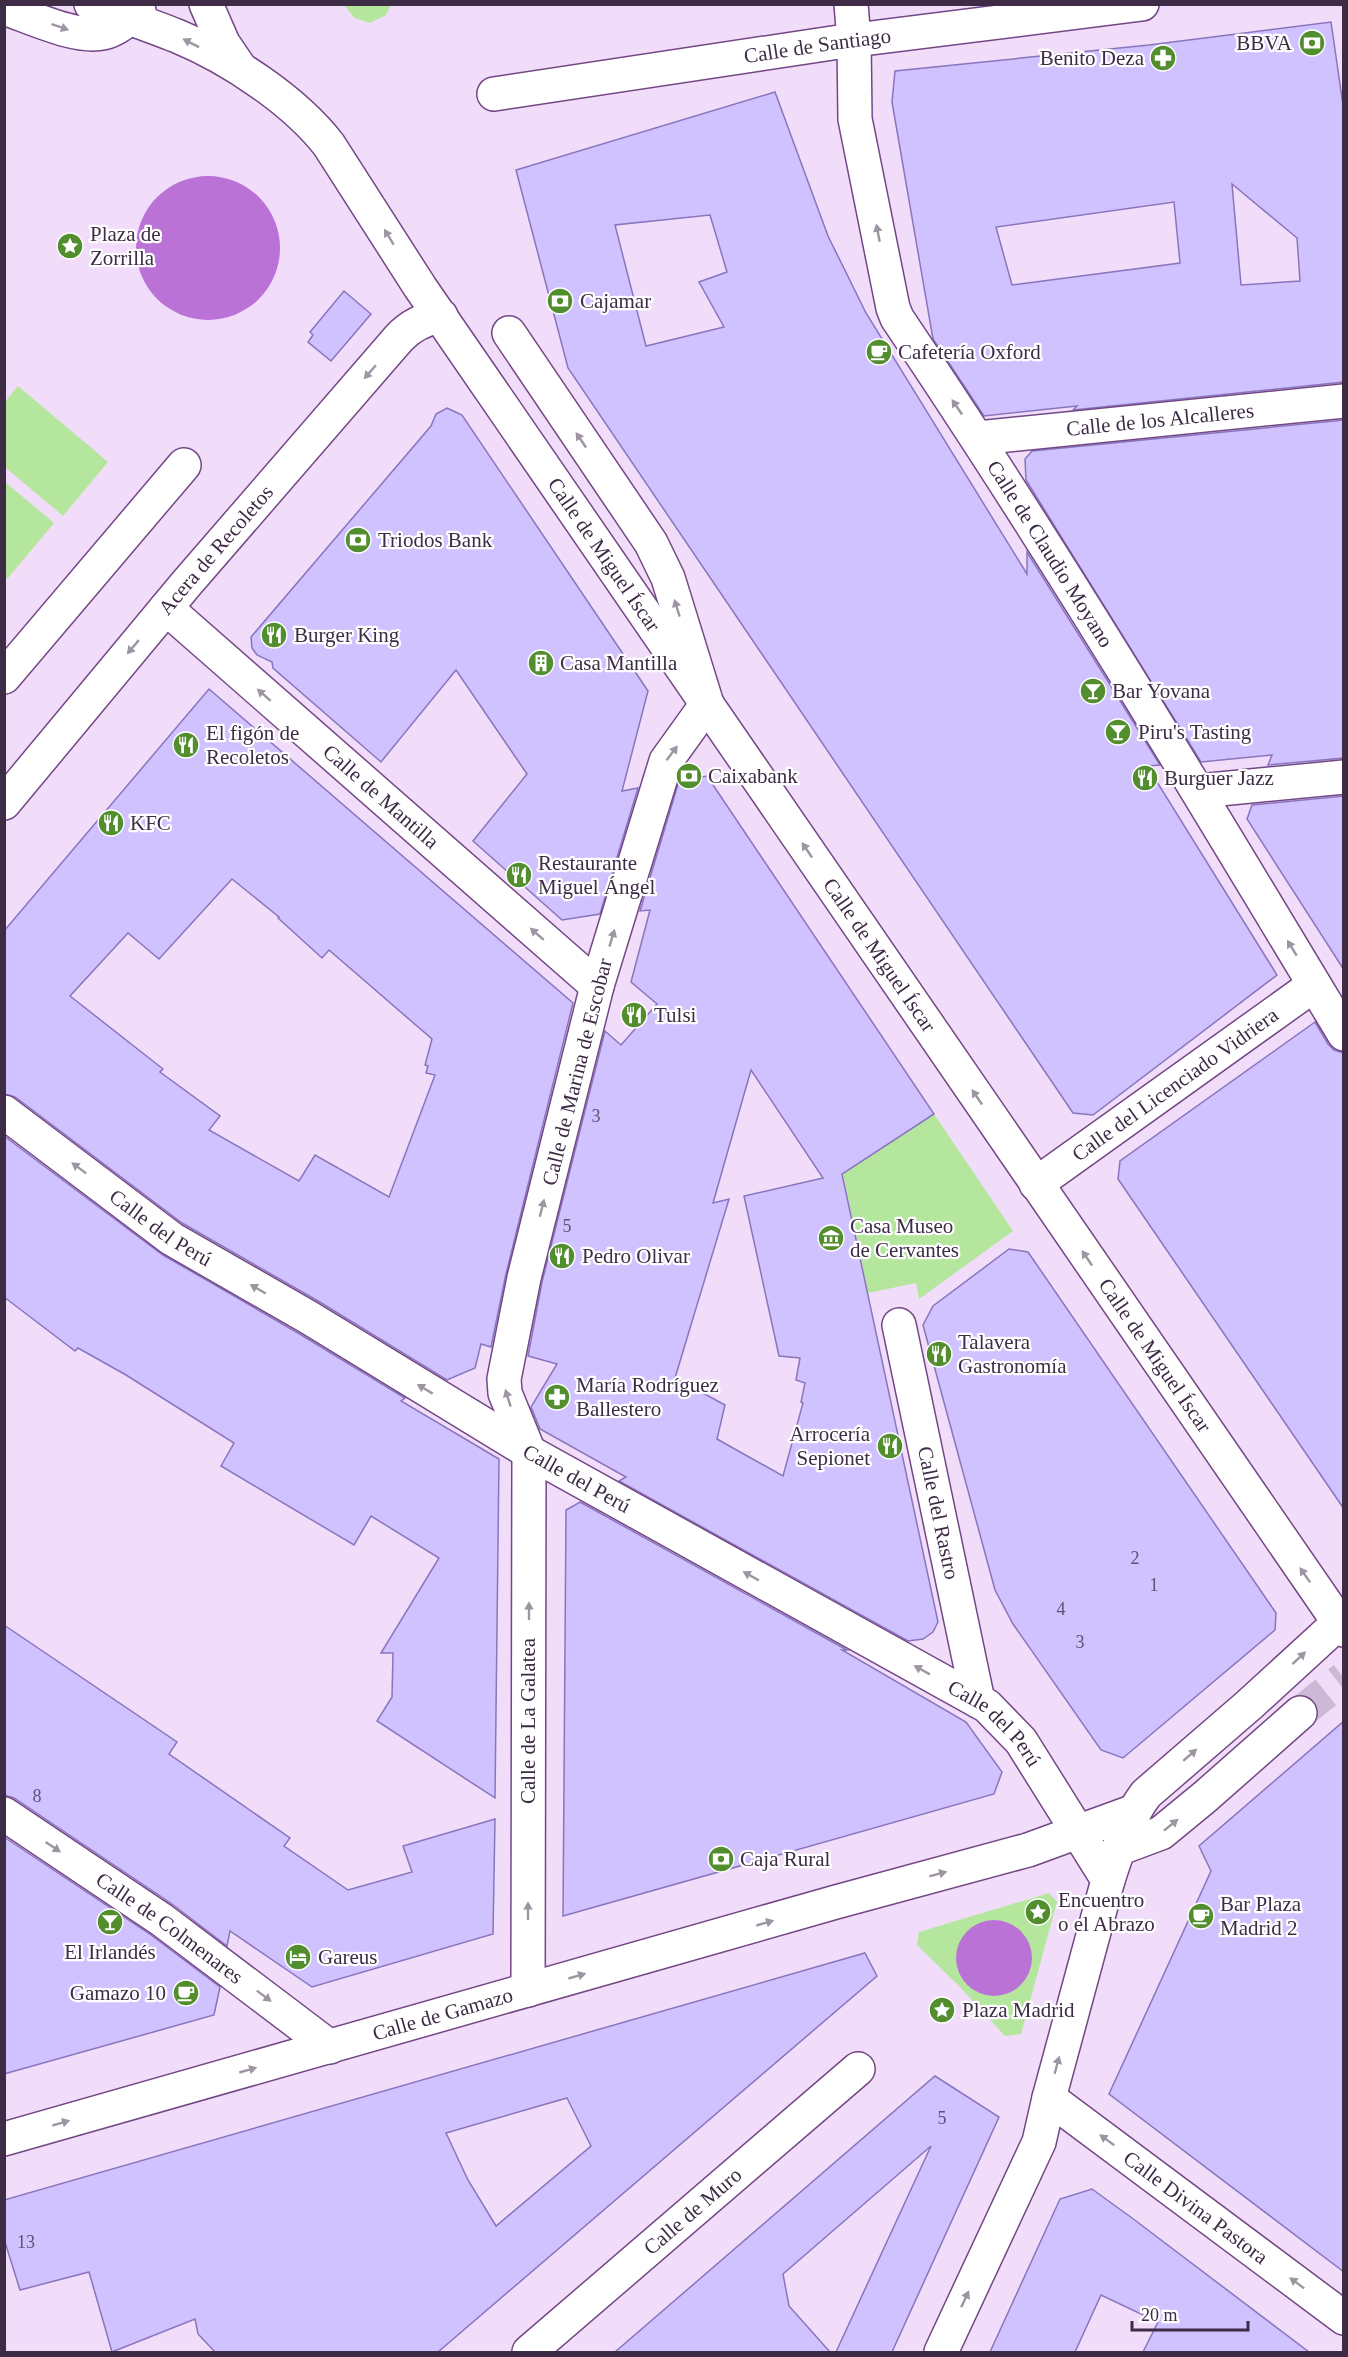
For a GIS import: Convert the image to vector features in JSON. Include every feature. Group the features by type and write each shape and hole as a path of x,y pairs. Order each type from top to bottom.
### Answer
{"street":[{"path":"91,4 139,12 242,72"},
{"path":"206,4 223,43 242,72"},
{"name":"Calle de Claudio Moyano","path":"851,4 855,119 892,308 978,438 1199,791 1344,1034"},
{"name":"Calle de Santiago","path":"494,94 854,40 1142,4"},
{"path":"4,8 78,33 91,34 114,29 139,12"},
{"name":"Calle de Miguel Íscar","path":"242,72 272,91 314,126 348,172 420,286 1036,1184 1342,1624"},
{"name":"Acera de Recoletos","path":"4,803 166,608 408,328 427,318 441,316"},
{"path":"509,333 651,543 668,578 707,704"},
{"name":"Calle de los Alcalleres","path":"978,438 1344,402"},
{"path":"4,677 184,465"},
{"name":"Calle de Mantilla","path":"166,608 597,986"},
{"name":"Calle de Marina de Escobar","path":"529,1452 505,1393 504,1379 524,1278 597,986 666,760 707,704"},
{"path":"1199,791 1344,777"},
{"name":"Calle del Licenciado Vidriera","path":"1036,1184 1314,985"},
{"name":"Calle del Perú","path":"4,1112 172,1239 308,1317 529,1452 987,1706 1022,1741 1108,1880"},
{"name":"Calle del Rastro","path":"899,1325 978,1701"},
{"name":"Calle de La Galatea","path":"528,1990 529,1452"},
{"path":"941,2352 1039,2142 1048,2098 1108,1880 1118,1848 1135,1810 1146,1794 1342,1624"},
{"path":"1118,1848 1161,1833 1300,1713"},
{"path":"1077,1832 1135,1810"},
{"name":"Calle de Colmenares","path":"4,1814 162,1920 330,2047"},
{"name":"Calle de Gamazo","path":"4,2139 1028,1850 1077,1832"},
{"name":"Calle de Muro","path":"529,2352 858,2069"},
{"name":"Calle Divina Pastora","path":"1048,2098 1344,2318"}],"green space":[{"path":"344,5 391,5 386,15 370,23 355,18"},
{"path":"18,386 108,462 63,516 5,467 5,402"},
{"path":"4,481 54,523 7,579 4,576"},
{"path":"934,1114 1013,1231 919,1299 916,1283 868,1293 843,1174"},
{"path":"1049,1893 1057,1902 1021,2034 1005,2036 917,1945 919,1932"}],"shaded area":[{"path":"208,176 236,181 259,197 275,220 280,248 275,276 259,299 236,315 208,320 180,315 157,299 141,276 136,248 141,220 157,197 180,181"},
{"path":"994,1920 1008,1923 1021,1931 1029,1944 1032,1958 1029,1972 1021,1985 1008,1993 994,1996 980,1993 967,1985 959,1972 956,1958 959,1944 967,1931 980,1923"}],"building":[{"path":"1331,22 1344,112 1344,382 1073,410 1077,406 984,416 933,339 892,102 895,71 1149,45","holes":["1232,184 1297,238 1300,281 1241,285","1174,202 1180,263 1012,285 996,227"]},
{"path":"775,92 828,236 866,313 1027,574 1027,552 1160,765 1147,766 1277,975 1093,1115 1073,1113 568,368 516,170","holes":["710,215 727,272 699,282 724,327 646,346 615,225"]},
{"path":"344,291 371,314 331,361 308,342 313,335 310,332"},
{"name":"Casa Mantilla","path":"447,408 462,415 648,691 622,791 638,788 600,914 562,920 473,841 527,774 456,670 381,762 273,668 272,662 257,655 252,648 251,637 431,426 436,414"},
{"path":"1344,420 1344,758 1268,765 1272,755 1201,762 1026,480 1025,459 1032,451"},
{"path":"209,689 573,1003 506,1274 491,1347 481,1344 475,1368 447,1380 318,1301 182,1223 15,1097 4,1094 4,931","holes":["232,879 279,917 322,958 329,950 432,1039 425,1065 428,1066 426,1073 435,1075 389,1197 315,1155 299,1181 209,1130 220,1116 160,1072 163,1069 70,996 128,933 159,959"]},
{"path":"707,776 934,1114 842,1174 938,1622 933,1632 923,1639 908,1641 619,1481 626,1477 540,1429 531,1407 557,1364 528,1356 542,1282 605,1031 621,1045 657,1004 631,982 650,910 640,911 679,781","holes":["751,1070 823,1178 744,1196 779,1356 800,1358 796,1380 805,1383 801,1402 803,1403 783,1476 717,1439 725,1405 675,1378 729,1199 713,1203"]},
{"path":"1344,796 1344,970 1247,819 1252,805"},
{"path":"1315,1022 1328,1044 1334,1050 1344,1053 1344,1509 1118,1179 1120,1161"},
{"path":"4,1136 163,1255 298,1333 405,1398 401,1401 499,1459 495,1798 377,1721 392,1697 393,1653 381,1653 439,1558 371,1516 354,1545 221,1466 234,1443 126,1375 78,1348 75,1351 4,1297"},
{"path":"1009,1249 1028,1252 1276,1613 1275,1630 1123,1758 1101,1750 1013,1624 995,1590 923,1325 933,1306"},
{"path":"580,1502 847,1650 842,1650 966,1722 1002,1772 994,1794 563,1916 566,1510"},
{"path":"4,1625 177,1742 169,1754 290,1838 284,1846 348,1890 412,1872 403,1846 495,1819 493,1934 312,1987 230,1931 227,1946 172,1904 14,1798 4,1795"},
{"path":"1344,1721 1344,2272 1109,2094 1211,1871 1199,1846"},
{"path":"4,1837 151,1935 220,1987 214,2015 4,2074"},
{"path":"865,1953 877,1976 438,2352 215,2352 198,2334 195,2319 112,2352 89,2272 20,2290 4,2239 4,2200","holes":["567,2098 591,2146 496,2226 468,2180 446,2133"]},
{"path":"935,2076 999,2117 892,2352 836,2352 931,2146 783,2274 789,2306 830,2352 615,2352"},
{"path":"1092,2189 1309,2352 1143,2352 1158,2322 1101,2295 1075,2352 990,2352 1060,2199"}],"tunnel":[{"path":"1300,1713 1344,1678"}],"place":[{"name":"BBVA","path":"1312,43"},
{"name":"Benito Deza","path":"1163,58"},
{"name":"Plaza de Zorrilla","path":"70,246"},
{"name":"Cajamar","path":"560,301"},
{"name":"Cafetería Oxford","path":"879,352"},
{"name":"Triodos Bank","path":"358,540"},
{"name":"Burger King","path":"274,635"},
{"name":"Casa Mantilla","path":"541,663"},
{"name":"Bar Yovana","path":"1093,691"},
{"name":"Piru's Tasting","path":"1118,732"},
{"name":"El figón de Recoletos","path":"186,745"},
{"name":"Caixabank","path":"689,776"},
{"name":"Burguer Jazz","path":"1145,778"},
{"name":"KFC","path":"111,823"},
{"name":"Restaurante Miguel Ángel","path":"519,875"},
{"name":"Tulsi","path":"634,1015"},
{"name":"Casa Museo de Cervantes","path":"831,1238"},
{"name":"Pedro Olivar","path":"562,1256"},
{"name":"Talavera Gastronomía","path":"939,1354"},
{"name":"María Rodríguez Ballestero","path":"557,1397"},
{"name":"Arrocería Sepionet","path":"890,1446"},
{"name":"Caja Rural","path":"721,1859"},
{"name":"Encuentro o el Abrazo","path":"1038,1912"},
{"name":"Bar Plaza Madrid 2","path":"1201,1916"},
{"name":"El Irlandés","path":"110,1922"},
{"name":"Gareus","path":"298,1957"},
{"name":"Gamazo 10","path":"186,1993"},
{"name":"Plaza Madrid","path":"942,2010"}]}
